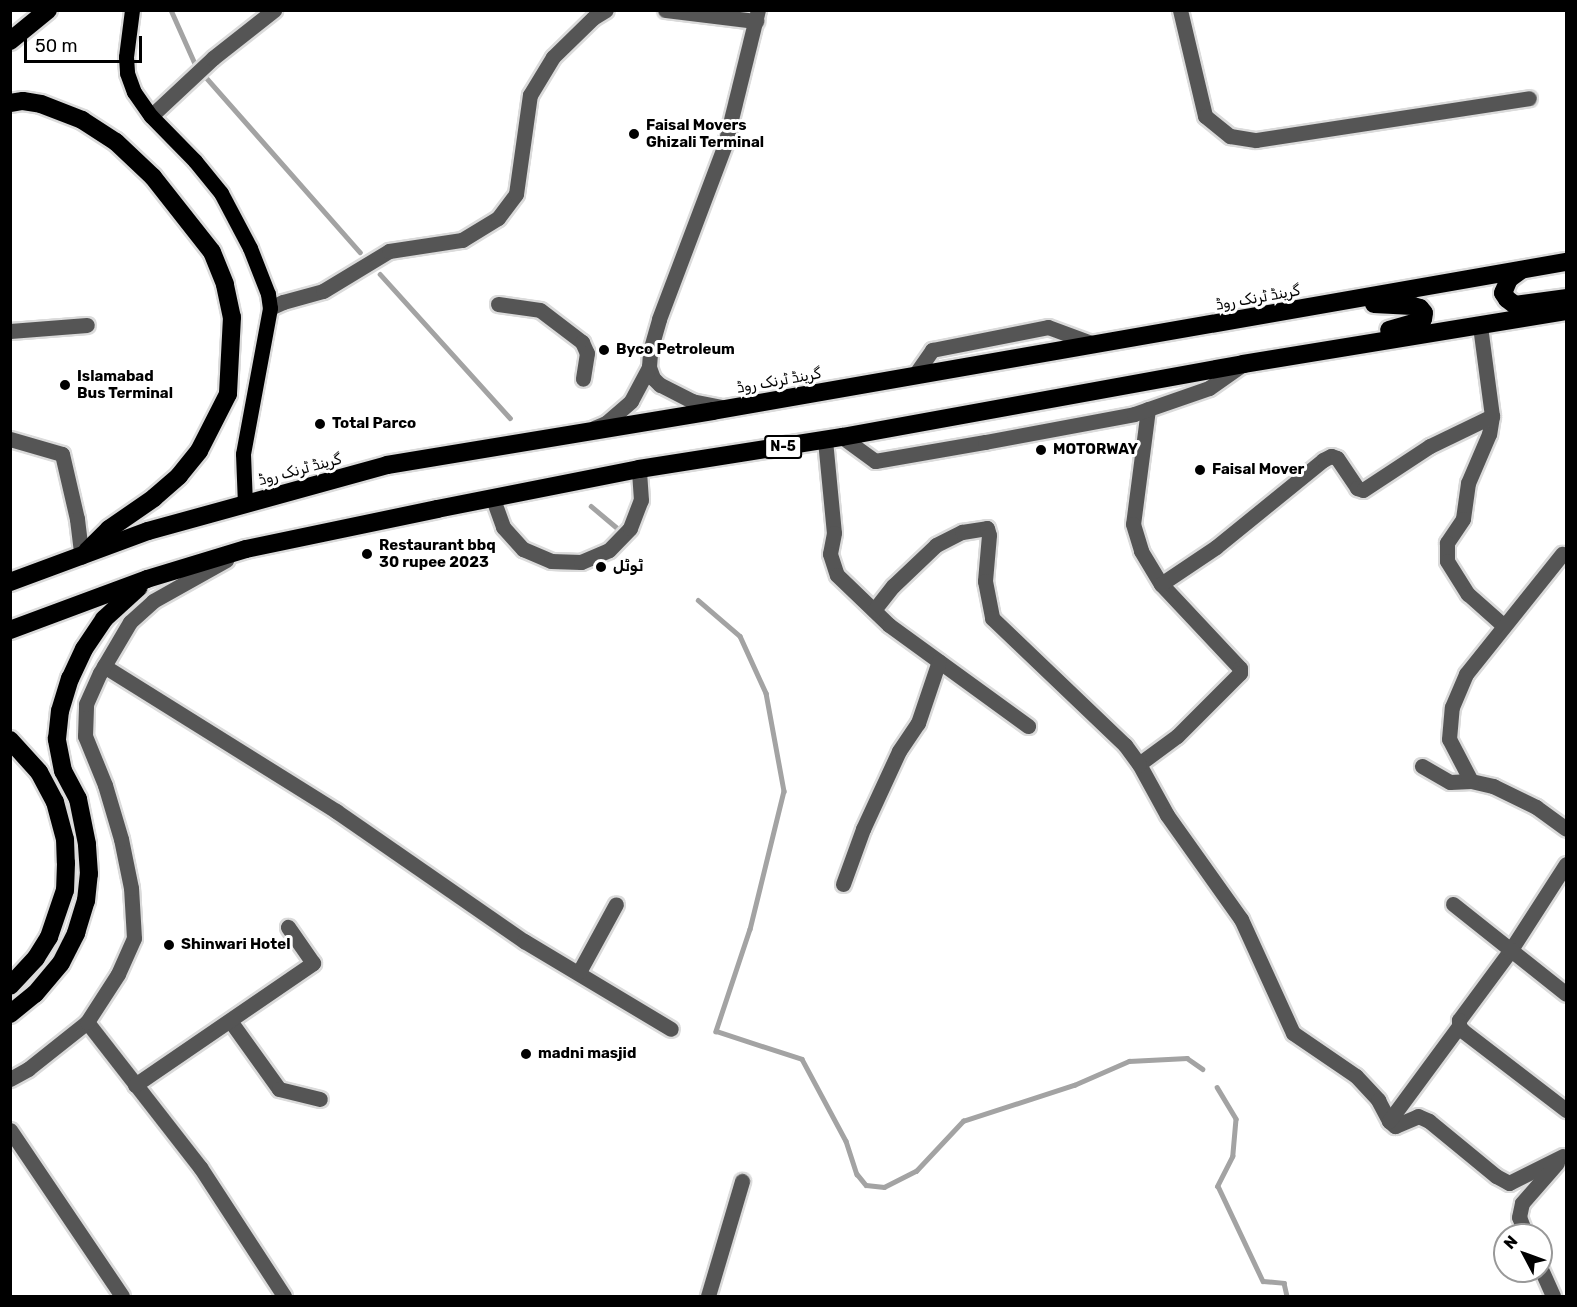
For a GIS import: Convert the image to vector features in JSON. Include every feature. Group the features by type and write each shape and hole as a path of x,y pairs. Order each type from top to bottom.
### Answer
{"highway":[{"path":"10,41 48,10"},
{"path":"10,103 23,101 40,104 82,120 116,142 153,177 212,252 225,285 232,317 228,394 199,451 179,476 147,504 109,529 82,557"},
{"name":"گرینڈ ٹرنک روڈ","path":"10,582 148,531 387,465 1566,262"},
{"path":"1520,271 1509,279 1503,292 1515,305 1566,298"},
{"path":"1242,319 1260,328 1378,303 1413,306 1420,308 1424,313 1423,319 1418,322 1383,333 1366,344"},
{"name":"N-5","path":"10,630 147,579 246,549 639,470 833,439 1243,364 1566,311"},
{"path":"10,1014 35,994 61,963 76,933 86,902 89,874 87,844 78,799 63,771 57,739 60,711 70,679 84,649 104,619 147,579"},
{"path":"10,740 39,772 55,802 65,839 66,863 65,890 49,936 36,958 10,986"}],"main road":[{"path":"132,10 126,45 128,73 134,92 151,116 195,161 221,194 260,268 270,308 243,454 245,504"}],"street":[{"path":"151,116 213,58 274,10"},
{"path":"270,308 323,291 389,251 462,240 498,218 516,194 531,95 553,57 593,18 606,10"},
{"path":"586,432 606,423 631,401 649,367 650,351 660,319 725,144 757,16 665,10"},
{"path":"1180,10 1205,116 1230,136 1256,140 1529,98"},
{"path":"498,304 540,310 582,342 586,353 583,380"},
{"path":"10,331 87,325"},
{"path":"1480,326 1492,416 1489,434 1468,483 1463,519 1447,543 1448,561 1468,594 1504,626"},
{"path":"914,376 932,350 1048,327 1094,344"},
{"path":"1028,726 889,625 837,575 830,554 834,533 833,439 874,460 1123,416 1209,388 1243,364"},
{"path":"649,367 655,381 672,392 692,401 728,408"},
{"path":"1139,764 1177,736 1240,673 1240,668 1161,584 1141,551 1133,524 1149,409"},
{"path":"1161,584 1216,547 1323,460 1331,456 1337,458 1357,488 1363,490 1430,446 1492,416"},
{"path":"10,439 62,454 77,519 82,557"},
{"path":"493,499 503,527 523,549 551,561 581,562 609,550 630,528 641,500 639,470"},
{"path":"874,610 894,586 936,545 962,531 987,528 989,535 985,581 992,618 1125,745 1139,764 1167,814 1241,919 1293,1033 1356,1076 1378,1100 1389,1121 1395,1126 1418,1116 1429,1121 1496,1176 1509,1183 1565,1154"},
{"path":"10,1079 28,1069 87,1022 118,974 134,938 131,888 121,839 105,785 85,736 86,704 104,666 130,622 153,601 246,549"},
{"path":"1471,781 1449,739 1452,707 1466,674 1562,554"},
{"path":"843,884 863,829 894,761 918,723 939,661"},
{"path":"104,666 336,811 524,941 671,1029"},
{"path":"1422,766 1450,782 1471,781 1493,786 1536,807 1566,829"},
{"path":"1566,864 1510,951 1458,1020 1459,1026 1566,1110"},
{"path":"579,972 616,904"},
{"path":"1453,904 1566,994"},
{"path":"135,1085 231,1022 314,963 288,927"},
{"path":"87,1022 200,1167 284,1296"},
{"path":"231,1022 279,1089 320,1099"},
{"path":"1389,1121 1459,1026"},
{"path":"10,1130 122,1296"},
{"path":"1521,1223 1519,1217 1522,1203 1565,1154"},
{"path":"708,1296 742,1181"}],"waterway":[{"path":"171,10 196,66 360,252"},
{"path":"380,274 510,418"},
{"path":"591,506 618,529"},
{"path":"698,600 740,636 766,693 784,791 750,929 716,1031 802,1059 846,1141 857,1174 866,1185 884,1187 916,1171 963,1121 1074,1085 1129,1061 1187,1058 1203,1069"},
{"path":"1217,1087 1236,1119 1233,1156 1218,1186 1263,1281 1284,1283 1287,1296"}],"place":[{"name":"Faisal Movers Ghizali Terminal","path":"634,134"},
{"name":"Byco Petroleum","path":"604,350"},
{"name":"Islamabad Bus Terminal","path":"65,385"},
{"name":"Total Parco","path":"320,424"},
{"name":"MOTORWAY","path":"1041,450"},
{"name":"Faisal Mover","path":"1200,470"},
{"name":"Restaurant bbq 30 rupee 2023","path":"367,554"},
{"name":"ٹوٹل","path":"601,567"},
{"name":"Shinwari Hotel","path":"169,945"},
{"name":"madni masjid","path":"526,1054"}]}
